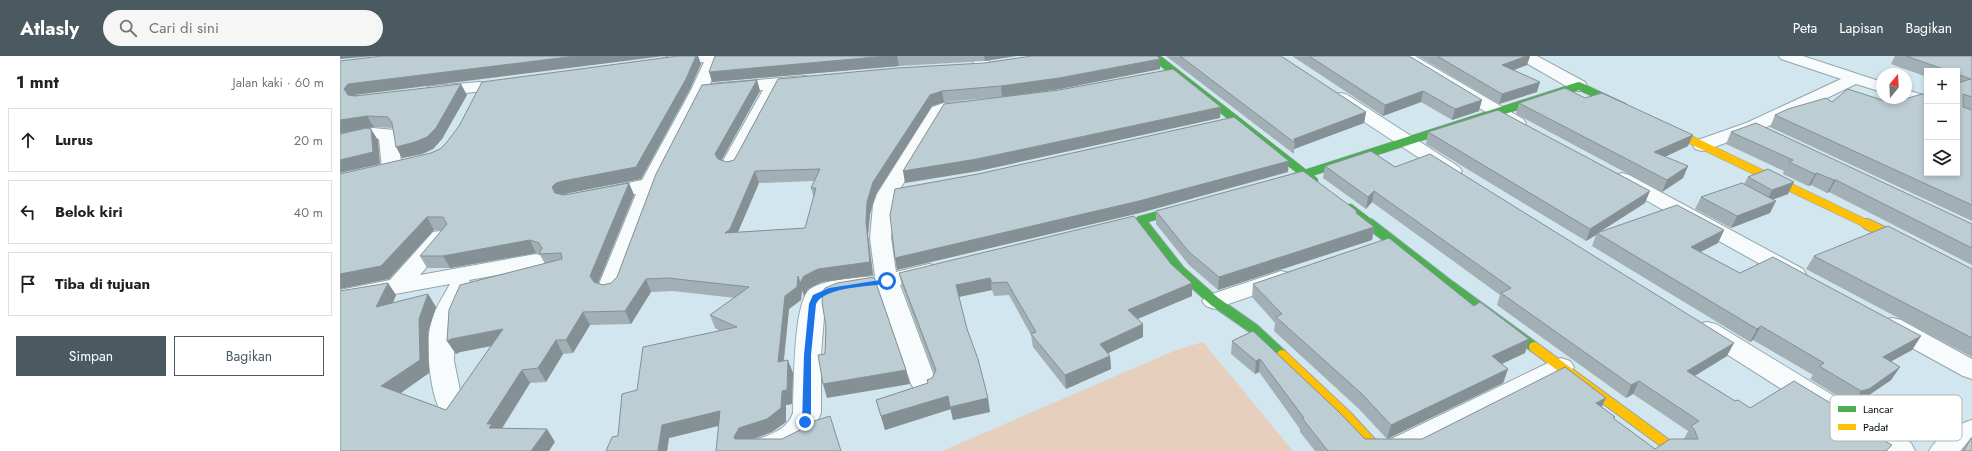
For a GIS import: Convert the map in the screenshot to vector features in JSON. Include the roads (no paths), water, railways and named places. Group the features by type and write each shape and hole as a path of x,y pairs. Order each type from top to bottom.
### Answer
{"street":[{"path":"608,288 649,185 699,90 713,56 656,63"},
{"path":"1154,56 1235,121 1319,184"},
{"path":"1404,56 1533,131"},
{"path":"1525,56 1579,86 1630,110"},
{"path":"1787,56 1876,85"},
{"path":"977,63 1002,65"},
{"path":"1152,78 1175,73"},
{"path":"1702,145 1752,126 1856,78"},
{"path":"699,90 817,80"},
{"path":"416,94 476,94 498,84"},
{"path":"730,166 774,84"},
{"path":"1323,86 1407,142 1468,180"},
{"path":"1269,185 1307,175 1579,86"},
{"path":"1912,97 1924,101"},
{"path":"924,384 887,281 879,243 882,206 887,194 938,111 944,108 986,106"},
{"path":"1212,126 1235,121"},
{"path":"1659,124 1878,228 1918,249"},
{"path":"1752,126 1772,136"},
{"path":"340,140 373,133 388,134 393,168"},
{"path":"1603,169 1812,283"},
{"path":"584,197 649,185"},
{"path":"887,194 910,190"},
{"path":"1343,203 1391,241 1676,451"},
{"path":"1193,206 1132,222 1180,271 1214,301 1254,329 1348,417 1378,451"},
{"path":"398,286 442,236"},
{"path":"1370,248 1391,241"},
{"path":"340,297 536,261"},
{"path":"755,451 788,439 798,431 805,422 807,413 808,355 813,304 816,297 832,289 887,281 948,266"},
{"path":"1214,301 1304,270"},
{"path":"450,405 441,361 444,323 467,273"},
{"path":"1874,317 1972,370"},
{"path":"1691,320 1830,407"},
{"path":"1393,451 1561,367"},
{"path":"1962,438 1972,430"},
{"path":"1885,441 1901,451"},
{"path":"1944,451 1957,441"}]}
